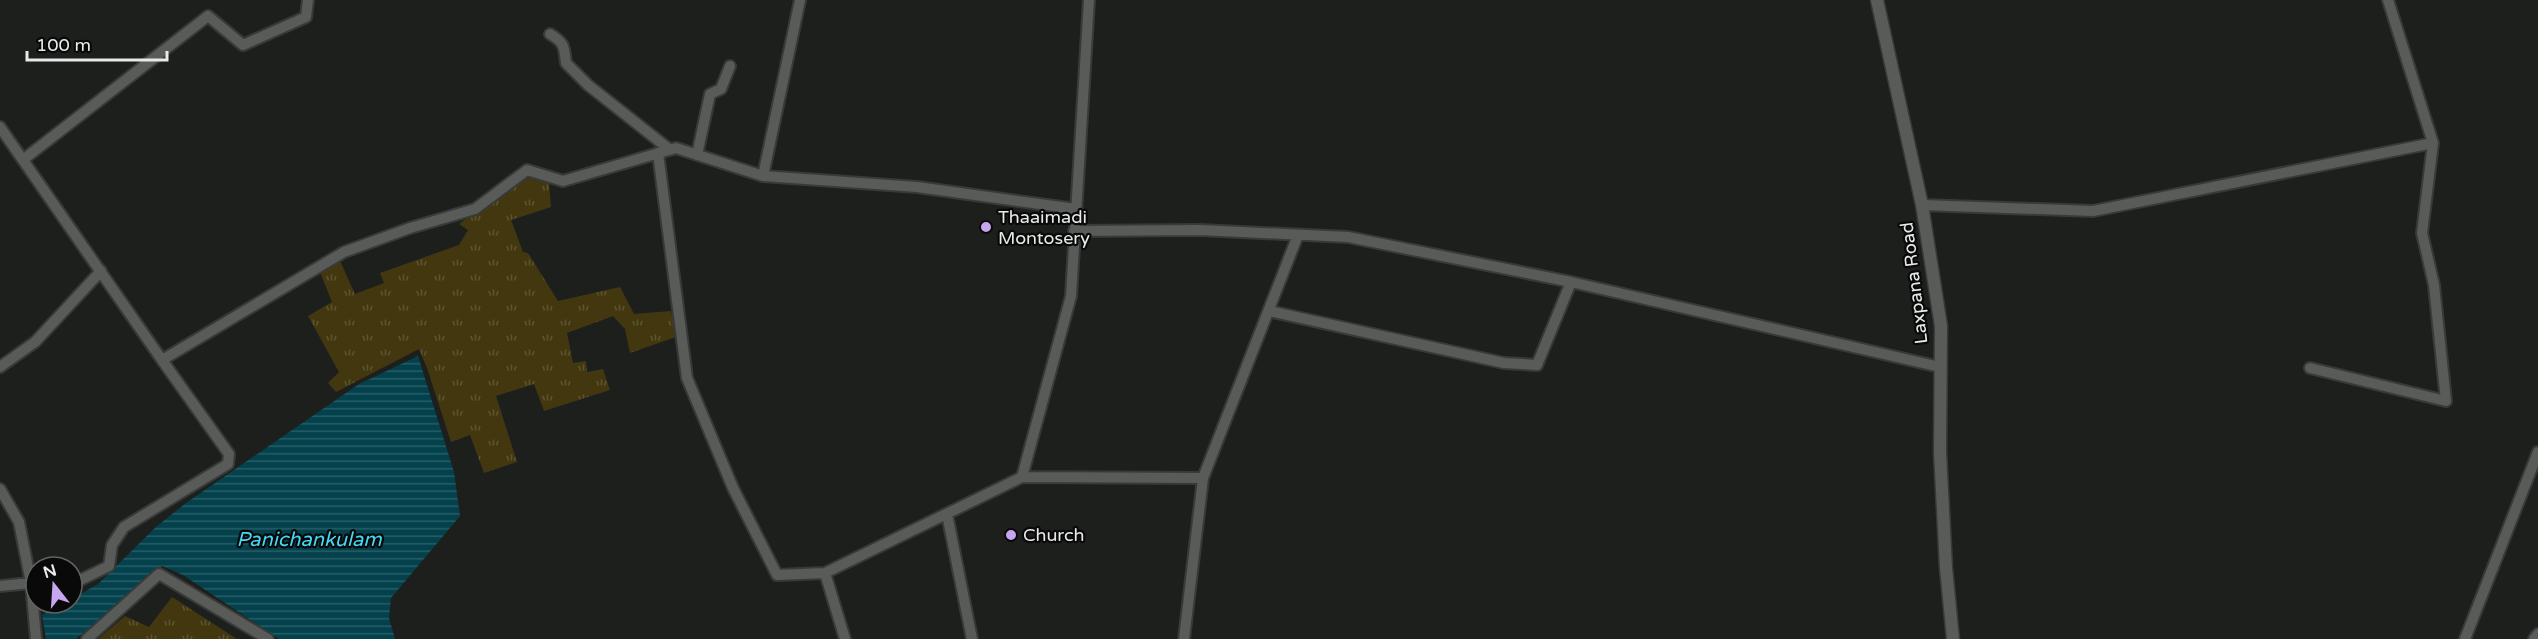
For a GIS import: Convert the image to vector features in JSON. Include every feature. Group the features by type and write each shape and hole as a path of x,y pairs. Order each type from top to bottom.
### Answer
{"street":[{"path":"24,159 208,16 243,45 306,17 308,0"},
{"path":"763,176 800,0"},
{"path":"1022,477 1071,296 1089,0"},
{"name":"Laxpana Road","path":"1877,0 1922,205 1941,326 1945,556 1953,639"},
{"path":"2310,368 2446,401 2434,285 2422,233 2433,143 2388,0"},
{"path":"550,34 562,41 565,47 566,63 588,85 669,149"},
{"path":"697,154 710,94 721,88 730,66"},
{"path":"0,127 229,454 228,464 124,527 116,535 112,545 109,566 84,578"},
{"path":"1922,205 2093,211 2433,143"},
{"path":"162,360 344,252 410,228 475,209 526,170 563,181 676,148 763,176 917,187 1076,209"},
{"path":"658,153 687,378 733,488 777,575 825,573 1022,477 1203,478"},
{"path":"1074,231 1200,230 1348,237 1571,282 1940,367"},
{"path":"1184,639 1203,478 1298,235"},
{"path":"0,367 35,342 101,271"},
{"path":"1269,311 1504,363 1537,364 1571,282"},
{"path":"2465,639 2538,452"},
{"path":"0,489 19,522 25,555"},
{"path":"947,514 972,639"},
{"path":"825,573 845,639"},
{"path":"87,639 159,574 268,639"},
{"path":"0,586 24,584"},
{"path":"35,615 36,639"},
{"path":"2535,639 2538,634"}],"green space":[{"path":"527,175 549,182 551,207 511,220 523,252 528,253 558,301 620,287 634,314 671,311 676,337 630,353 625,329 613,316 567,333 573,363 586,361 587,372 603,369 610,390 544,411 534,384 496,396 517,462 484,473 470,435 451,442 419,349 336,392 328,383 339,372 308,316 332,302 320,272 340,261 355,294 384,283 380,273 459,245 468,230 459,224"},
{"path":"172,597 237,639 98,639 125,616 149,627"}],"water":[{"name":"Panichankulam","path":"418,356 454,472 460,516 391,598 389,618 395,639 279,639 183,575 162,566 76,639 46,639 42,615 84,615 84,592 98,584 157,526 186,503 359,384"}],"place":[{"name":"Thaaimadi Montosery","path":"986,227"},
{"name":"Church","path":"1011,535"}]}
